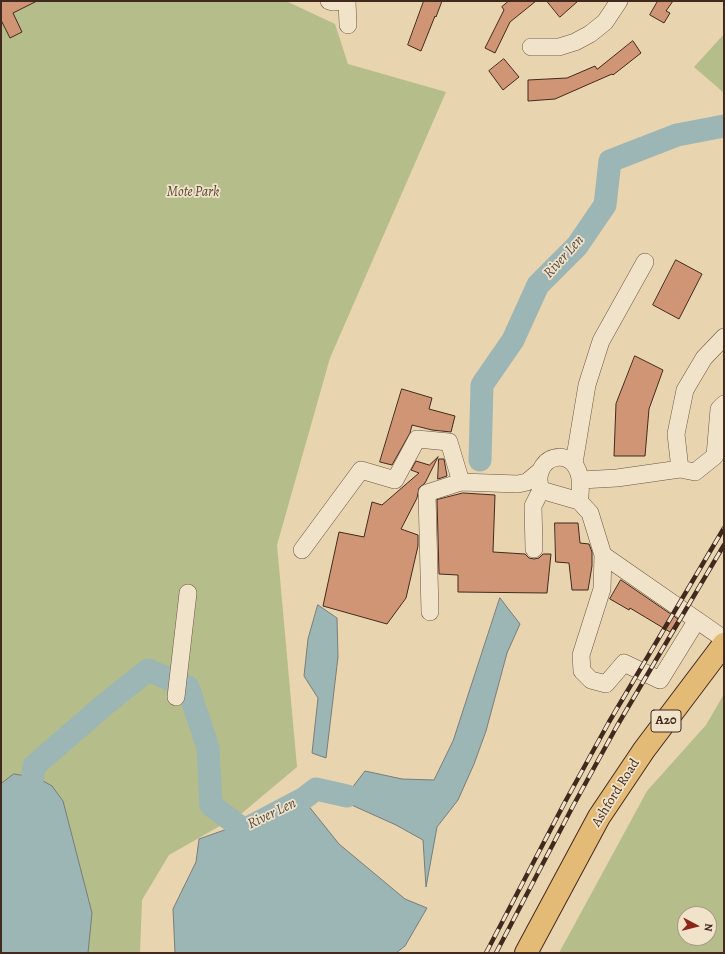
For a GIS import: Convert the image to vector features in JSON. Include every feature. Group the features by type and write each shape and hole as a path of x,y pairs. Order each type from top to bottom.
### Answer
{"main road":[{"name":"Ashford Road","path":"526,953 599,817 644,750 724,644"}],"street":[{"path":"329,1 341,1"},
{"path":"348,1 348,25"},
{"path":"531,47 559,47 575,42 590,34 605,22 619,1"},
{"path":"574,463 587,385 601,341 645,262"},
{"path":"680,469 676,434 685,390 704,358 724,337"},
{"path":"581,480 617,478 680,469 695,472 719,458 719,409 724,404"},
{"path":"302,550 361,470 395,480 417,438 449,442 461,482"},
{"path":"430,612 427,493 461,482 518,484 527,482 539,472 543,465 549,460 564,458 574,463 578,469 581,480 579,501"},
{"path":"534,549 534,506 542,490 539,483 539,472"},
{"path":"542,490 579,501 590,513 603,555 602,589 580,655 582,671 591,680 606,684 624,663 660,680 697,620"},
{"path":"603,555 724,639"},
{"path":"176,697 188,593"}],"green space":[{"name":"Mote Park","path":"1,1 286,1 335,24 348,64 446,92 330,358 277,545 297,767 241,814 169,855 142,900 140,953 1,953"},
{"path":"724,34 724,93 694,67"},
{"path":"724,694 724,953 559,953 647,791 706,725"}],"water":[{"path":"500,598 520,624 507,653 486,731 474,764 458,800 437,827 426,887 423,840 396,825 316,789 317,780 348,793 365,771 402,779 434,780 453,741"},
{"path":"318,605 337,618 338,657 326,758 312,753 318,698 304,676 308,639"},
{"path":"14,774 38,778 52,786 63,801 92,913 88,953 1,953 1,784"},
{"path":"292,797 303,799 339,844 405,899 427,908 405,946 396,953 175,953 173,909 196,862 199,839 230,828 244,830 284,808"}],"building":[{"path":"1,1 37,1 13,13 22,32 10,38 1,20"},
{"path":"424,1 442,1 421,51 408,45"},
{"path":"509,1 536,1 510,22 495,53 485,48 504,10 502,7"},
{"path":"547,1 578,1 560,17"},
{"path":"658,1 673,1 666,11 670,13 664,23 650,15"},
{"path":"633,41 641,53 613,75 612,74 555,99 528,101 528,80 567,78 595,66 597,69"},
{"path":"504,59 519,77 503,90 489,71"},
{"path":"676,260 702,274 679,319 653,305"},
{"path":"635,356 663,370 649,409 645,456 614,456 616,404"},
{"path":"402,389 432,398 429,409 455,416 451,432 432,430 412,425 410,433 392,465 380,462"},
{"path":"438,457 425,483 419,488 417,498 401,529 418,535 418,546 406,598 387,624 323,606 339,532 364,537 372,502 382,505 419,473 411,470 416,461 429,465"},
{"path":"439,459 444,459 447,476 438,479"},
{"path":"463,493 495,495 493,552 525,554 529,558 534,559 539,558 543,554 551,554 547,593 458,592 458,575 439,574 437,500"},
{"path":"555,523 578,523 580,543 589,544 592,552 592,566 588,590 572,590 569,563 556,562"},
{"path":"621,580 678,619 670,632 630,608 629,610 610,599"}],"waterway":[{"name":"River Len","path":"480,460 482,385 513,340 538,285 577,246 605,205 610,161 677,135 724,126"},
{"name":"River Len","path":"33,777 34,766 103,706 148,670 188,687 208,748 211,805 244,830 303,799 316,789 347,796"}],"railway":[{"path":"486,953 565,802 609,722 724,528"},
{"path":"496,953 617,726 724,545"}]}
